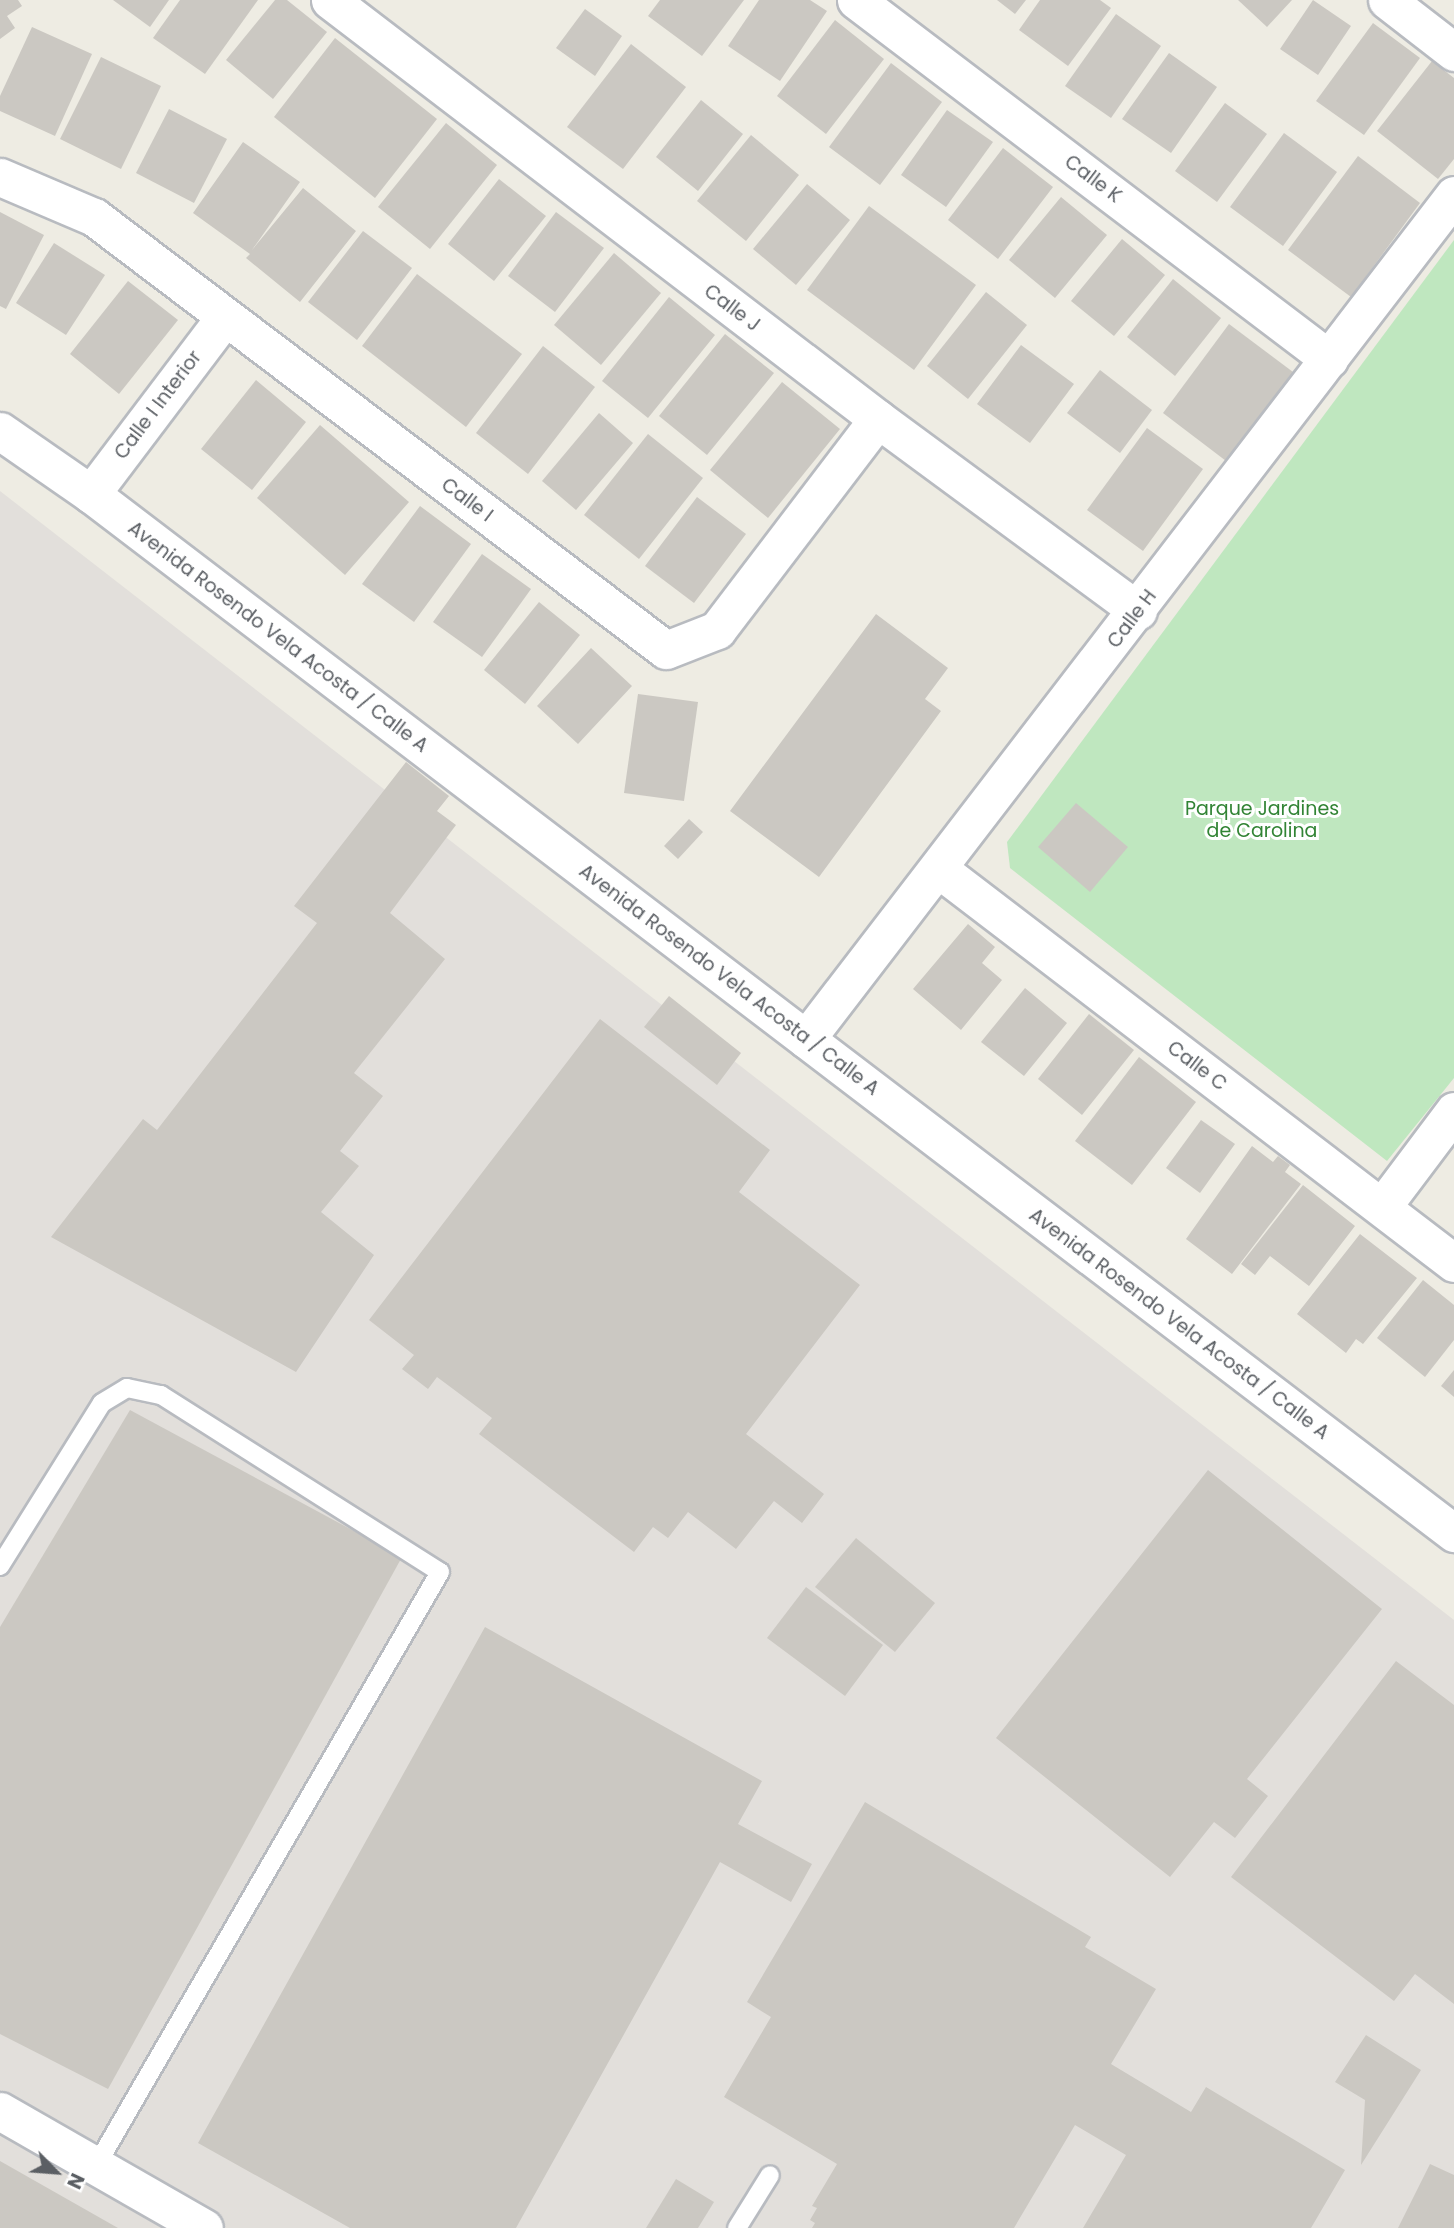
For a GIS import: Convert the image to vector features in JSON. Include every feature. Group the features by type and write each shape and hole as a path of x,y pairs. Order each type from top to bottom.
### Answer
{"street":[{"name":"Calle J","path":"330,0 878,419 1138,611"},
{"name":"Calle K","path":"856,0 1329,359"},
{"path":"1387,0 1454,52"},
{"name":"Calle I","path":"0,177 94,217 666,650 717,631 878,419"},
{"name":"Calle H","path":"806,1039 940,870 1454,195"},
{"name":"Calle I Interior","path":"90,494 225,317"},
{"name":"Avenida Rosendo Vela Acosta / Calle A","path":"0,431 90,494 1454,1533"},
{"name":"Calle C","path":"940,870 1454,1263"},
{"path":"1382,1207 1454,1111"},
{"path":"0,2111 204,2228"}],"lane":[{"path":"0,1566 102,1403 127,1388 161,1395 440,1572 96,2166"},
{"path":"737,2228 770,2175"}],"shaded area":[{"path":"0,491 1454,1620 1454,2228 0,2228"}],"green space":[{"name":"Parque Jardines de Carolina","path":"1454,240 1454,1078 1387,1161 1010,868 1007,842"}],"building":[{"path":"0,0 18,0 22,6 7,16 15,28 0,39"},
{"path":"113,0 169,0 150,27"},
{"path":"180,0 258,0 205,74 153,38"},
{"path":"275,0 287,0 327,32 273,99 226,60"},
{"path":"660,0 744,0 702,56 648,16"},
{"path":"759,0 810,0 827,11 780,81 728,46"},
{"path":"997,0 1026,0 1015,14"},
{"path":"1040,0 1100,0 1111,8 1068,66 1019,30"},
{"path":"1238,0 1292,0 1267,27"},
{"path":"1313,0 1351,26 1318,75 1280,49"},
{"path":"585,9 622,36 595,76 556,48"},
{"path":"1116,14 1161,46 1111,118 1065,86"},
{"path":"835,20 884,59 826,134 777,96"},
{"path":"1373,23 1420,58 1364,135 1316,101"},
{"path":"32,27 92,54 55,136 0,111 0,96"},
{"path":"335,38 437,119 375,198 274,117"},
{"path":"631,44 686,87 623,169 567,127"},
{"path":"1169,53 1217,87 1171,153 1122,119"},
{"path":"101,57 161,86 121,169 60,139"},
{"path":"1432,61 1454,78 1454,159 1438,179 1377,131"},
{"path":"891,63 942,102 880,185 829,147"},
{"path":"701,100 743,134 698,191 656,157"},
{"path":"1225,103 1267,134 1217,202 1175,171"},
{"path":"169,109 227,139 194,203 136,173"},
{"path":"947,110 993,142 946,207 901,175"},
{"path":"446,123 497,165 430,249 378,207"},
{"path":"1284,133 1337,172 1283,246 1230,207"},
{"path":"751,135 799,175 746,241 697,201"},
{"path":"243,142 300,182 252,250 303,188 356,231 300,302 246,258 250,254 193,213"},
{"path":"1003,148 1053,187 998,259 948,220"},
{"path":"1358,156 1420,203 1351,297 1288,250"},
{"path":"499,179 546,216 494,281 448,244"},
{"path":"807,184 850,220 796,285 753,249"},
{"path":"1061,197 1107,235 1055,298 1009,260"},
{"path":"869,206 976,285 914,370 807,290"},
{"path":"0,212 44,235 6,309 0,306"},
{"path":"556,212 604,248 555,312 508,276"},
{"path":"363,231 412,268 357,340 308,302"},
{"path":"1122,239 1165,275 1114,336 1071,301"},
{"path":"54,243 105,275 66,335 16,303"},
{"path":"614,253 661,293 601,365 554,325"},
{"path":"417,274 522,354 466,427 362,346"},
{"path":"1173,279 1221,318 1175,376 1127,337"},
{"path":"128,281 178,320 119,394 70,354"},
{"path":"986,292 1027,325 968,399 927,366"},
{"path":"669,297 715,335 648,418 602,381"},
{"path":"1229,324 1297,375 1230,464 1163,413"},
{"path":"725,334 774,373 707,455 659,416"},
{"path":"1021,345 1074,384 1030,443 977,404"},
{"path":"543,346 595,387 528,474 476,433"},
{"path":"1100,370 1152,410 1120,453 1067,413"},
{"path":"256,380 306,422 252,490 201,449"},
{"path":"782,382 840,429 768,518 710,470"},
{"path":"599,413 633,443 576,510 542,481"},
{"path":"320,425 409,502 345,575 257,498"},
{"path":"1147,428 1203,469 1143,551 1087,510"},
{"path":"648,434 703,478 639,559 584,515"},
{"path":"697,497 746,534 694,603 645,566"},
{"path":"420,506 471,544 414,622 362,584"},
{"path":"482,554 531,589 482,657 433,622"},
{"path":"539,602 580,635 525,704 484,670"},
{"path":"876,614 948,668 925,699 941,711 819,877 730,811"},
{"path":"591,648 632,686 578,744 537,706"},
{"path":"638,694 698,702 684,801 624,793"},
{"path":"406,762 449,796 437,811 456,825 390,913 445,959 354,1073 383,1096 340,1151 359,1166 321,1212 374,1255 296,1372 51,1237 143,1119 157,1130 317,923 294,906"},
{"path":"1076,803 1128,847 1090,892 1038,847"},
{"path":"689,819 703,832 678,859 664,846"},
{"path":"968,924 995,947 982,963 1002,980 961,1030 913,989"},
{"path":"1025,988 1067,1023 1024,1076 981,1042"},
{"path":"669,996 741,1053 717,1085 644,1027"},
{"path":"1089,1014 1134,1050 1082,1115 1038,1079"},
{"path":"600,1019 770,1150 739,1192 860,1285 746,1434 824,1494 802,1523 774,1501 736,1549 688,1512 668,1538 653,1527 634,1552 479,1434 492,1418 437,1377 428,1389 402,1369 414,1355 369,1320"},
{"path":"1139,1057 1196,1102 1132,1185 1075,1141"},
{"path":"1201,1120 1235,1144 1200,1193 1166,1168"},
{"path":"1252,1146 1273,1162 1278,1156 1290,1165 1285,1172 1301,1184 1232,1274 1186,1239"},
{"path":"1303,1185 1355,1226 1309,1286 1270,1256 1255,1275 1241,1264"},
{"path":"1360,1234 1417,1278 1363,1344 1356,1339 1346,1353 1297,1314"},
{"path":"1423,1280 1454,1305 1454,1340 1425,1377 1377,1338"},
{"path":"1454,1370 1454,1397 1441,1386"},
{"path":"130,1410 402,1557 108,2089 0,2034 0,1627"},
{"path":"1208,1470 1382,1609 1247,1779 1268,1796 1235,1838 1214,1822 1170,1877 996,1738"},
{"path":"856,1538 935,1603 895,1652 815,1587"},
{"path":"806,1587 883,1645 845,1696 767,1638"},
{"path":"485,1627 762,1781 738,1824 812,1864 791,1902 720,1862 516,2228 350,2228 198,2143"},
{"path":"1396,1661 1454,1705 1454,2004 1415,1974 1394,2001 1231,1877"},
{"path":"865,1802 1091,1937 1085,1947 1156,1989 1111,2064 1191,2112 1206,2087 1345,2170 1311,2228 1083,2228 1126,2155 1075,2125 1014,2228 812,2228 815,2223 810,2220 817,2208 812,2206 837,2164 724,2097 771,2017 747,2002"},
{"path":"1366,2035 1421,2070 1361,2165 1365,2100 1335,2082"},
{"path":"0,2161 118,2228 0,2228"},
{"path":"1430,2164 1454,2175 1454,2228 1398,2228"},
{"path":"676,2179 714,2202 698,2228 646,2228"}]}
